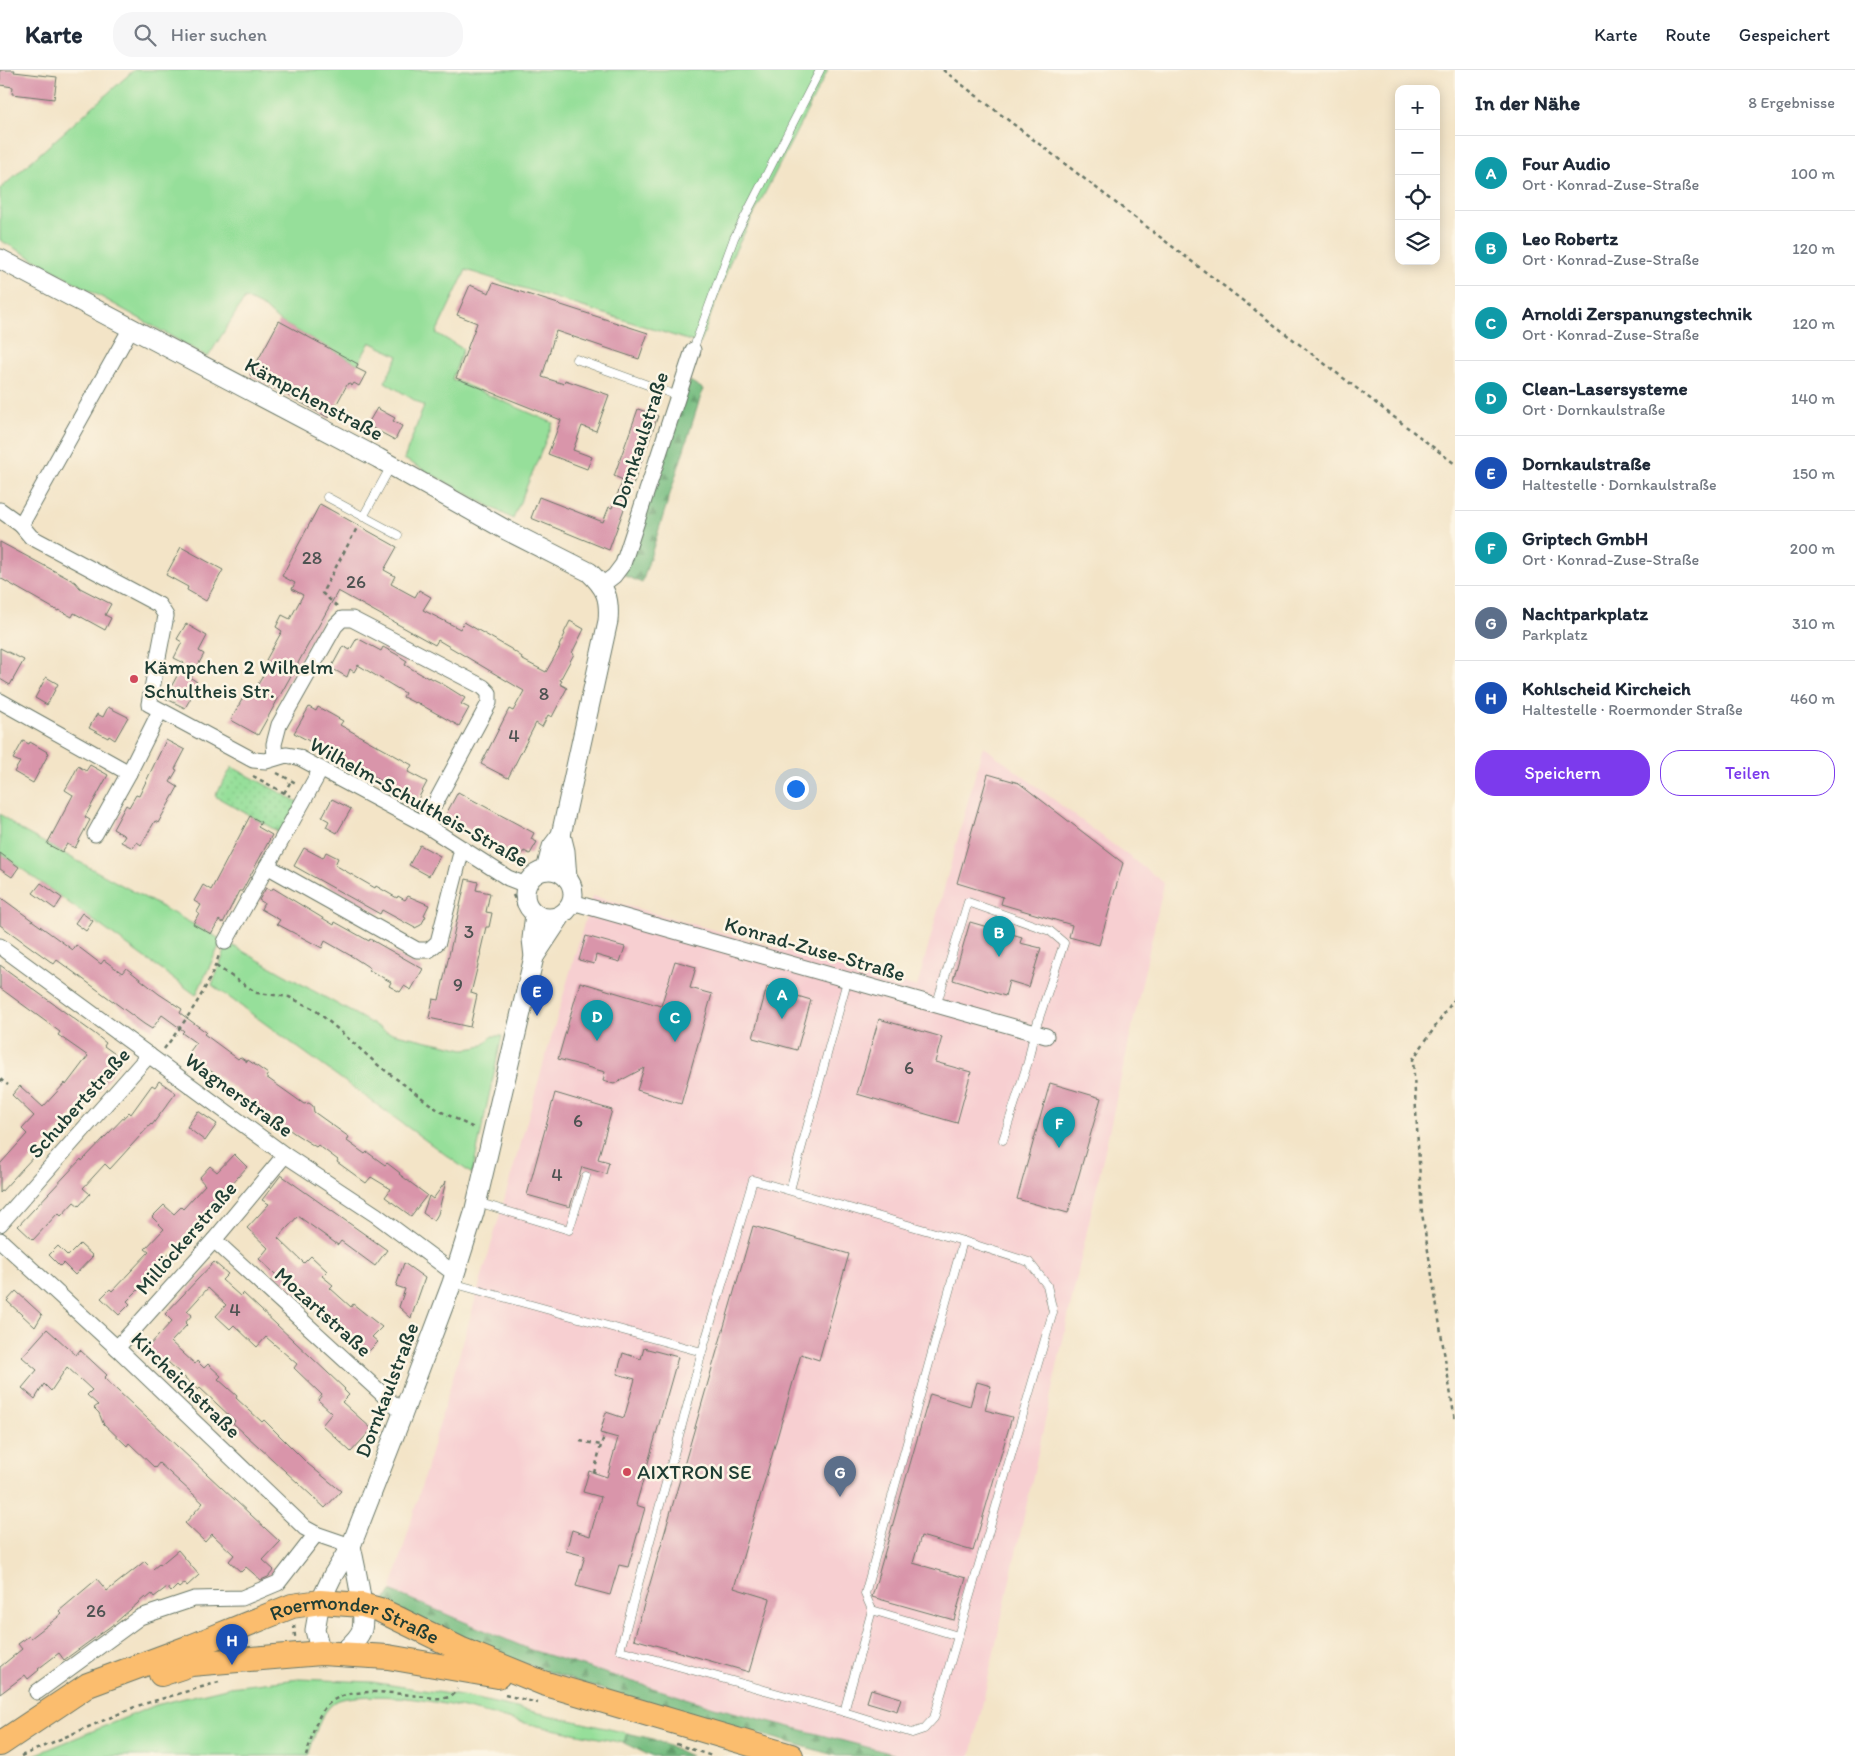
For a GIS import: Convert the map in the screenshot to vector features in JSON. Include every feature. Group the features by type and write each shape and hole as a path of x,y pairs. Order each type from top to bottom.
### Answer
{"main road":[{"name":"Roermonder Straße","path":"0,1744 88,1684 193,1646 292,1606 320,1602 362,1605 390,1614 460,1650 542,1683 791,1756"},
{"name":"Roermonder Straße","path":"32,1722 125,1686 191,1664 296,1655 331,1653 388,1657 542,1683"}],"street":[{"name":"Kämpchenstraße","path":"0,259 392,466 506,530 589,572 602,586"},
{"path":"21,525 130,328"},
{"name":"Dornkaulstraße","path":"602,586 614,576 623,564 693,350"},
{"path":"0,510 21,525 31,537 159,605 166,616 149,704 160,711 129,773 95,834"},
{"path":"546,870 552,847 561,835 608,621 609,604 602,586"},
{"path":"275,765 274,744 279,725 335,626 342,619 352,619 483,688 489,694 489,703 424,824"},
{"path":"0,700 129,773"},
{"name":"Wilhelm-Schultheis-Straße","path":"160,711 253,760 266,761 275,765 286,755 298,757 424,824 508,878 526,885"},
{"path":"225,942 321,769"},
{"path":"561,835 565,851 567,878"},
{"path":"266,866 417,950 429,950 438,942 462,849"},
{"path":"546,870 561,873 567,878 572,885 574,893 566,909 548,918 535,914 526,901 526,885 531,878 546,870"},
{"name":"Dornkaulstraße","path":"534,957 566,909"},
{"name":"Konrad-Zuse-Straße","path":"566,909 847,981 1040,1035"},
{"name":"Dornkaulstraße","path":"331,1653 315,1630 320,1602 333,1575 352,1546 453,1278 477,1202 534,957 532,939 535,914"},
{"name":"Wagnerstraße","path":"0,946 285,1154 376,1215 453,1278"},
{"name":"Schubertstraße","path":"0,1224 152,1058"},
{"name":"Millöckerstraße","path":"117,1348 214,1240 285,1154"},
{"name":"Kircheichstraße","path":"0,1240 117,1348 305,1528 316,1534 352,1546"},
{"name":"Mozartstraße","path":"214,1240 403,1414"},
{"name":"Roermonder Straße","path":"38,1692 140,1617 194,1599 242,1598 278,1583 316,1534"},
{"path":"331,1653 354,1641 362,1630 362,1605 352,1546"}],"lane":[{"name":"Dornkaulstraße","path":"693,350 734,238 820,70"},
{"path":"576,359 678,396"},
{"path":"363,517 392,466"},
{"path":"327,498 398,535"},
{"path":"936,1006 968,902 1050,931 1064,943 1040,1035 1028,1062 1003,1140"},
{"path":"790,1190 847,981"},
{"path":"477,1202 568,1230 586,1176"},
{"path":"753,1180 963,1241 1028,1262 1047,1285 1052,1312 934,1718 924,1729 912,1733 844,1712 620,1650 702,1352 753,1180"},
{"path":"844,1712 872,1610 865,1594 963,1241"},
{"path":"453,1278 702,1352"},
{"path":"872,1610 958,1636"}],"path":[{"path":"943,70 1455,464"},
{"path":"352,619 322,593 363,517"},
{"path":"275,765 305,796"},
{"path":"255,777 284,793 305,796"},
{"path":"284,793 291,781"},
{"path":"152,1058 187,1018 216,966 250,989 269,995 289,997 314,1009 340,1030 378,1066 438,1110 460,1122 492,1135"},
{"path":"1455,998 1413,1059 1422,1213 1455,1421"},
{"path":"0,1079 8,1085"},
{"path":"594,1473 604,1434"},
{"path":"580,1441 601,1445"},
{"path":"292,1606 296,1655"},
{"path":"21,1756 137,1706 225,1681"},
{"path":"306,1756 318,1720 324,1710 338,1697 346,1694 371,1693 442,1698 453,1695 460,1683"}],"shaded area":[{"path":"983,746 1164,883 971,1756 901,1756 714,1707 531,1650 391,1591 592,896 917,987"}],"green space":[{"path":"134,70 828,70 732,257 700,344 466,270 436,333 463,349 452,379 553,423 513,519 404,459 424,406 385,382 398,356 370,342 358,364 279,321 265,308 245,298 208,357 0,240 0,189"},
{"path":"690,381 703,389 642,583 624,575"},
{"path":"232,767 298,802 281,833 215,796"},
{"path":"0,814 21,830 222,940 196,995 0,853"},
{"path":"228,943 387,1032 464,1049 480,1046 486,1043 492,1036 502,1036 472,1174 212,985"},
{"path":"391,1591 531,1650 714,1707 901,1756 837,1756 591,1686 496,1654 383,1603"},
{"path":"299,1679 372,1682 468,1697 627,1733 624,1743 538,1726 448,1705 380,1696 346,1698 335,1702 329,1707 321,1719 308,1756 32,1756 156,1705 230,1687"},
{"path":"627,1733 653,1739 690,1756 651,1756 624,1743"}],"building":[{"path":"0,70 15,70 14,72 57,77 54,99 12,94 13,87 0,85"},
{"path":"493,283 648,333 639,359 556,331 542,377 564,384 565,380 609,395 596,431 582,426 573,450 592,457 587,469 548,454 561,420 456,378 477,323 457,315 470,285 489,293"},
{"path":"279,321 358,364 356,368 366,373 359,386 354,383 352,386 348,383 329,418 250,375"},
{"path":"377,408 395,418 393,421 402,426 395,440 367,425"},
{"path":"638,409 658,416 609,550 531,518 539,497 603,522 609,507 612,508 623,480 614,476"},
{"path":"320,504 397,547 384,570 395,576 391,584 415,597 419,590 431,597 423,610 460,629 464,622 511,649 522,657 521,659 546,672 560,647 570,621 584,629 572,653 574,654 560,680 562,681 560,684 567,688 552,717 548,715 542,727 536,723 508,778 481,764 509,709 513,711 524,691 438,640 435,645 338,591 258,735 231,720 247,690 249,692 252,685 256,688 270,663 266,660 282,631 276,627 282,615 290,619 303,595 292,589 295,583 282,576"},
{"path":"0,542 75,582 80,588 111,604 105,615 111,618 105,630 74,613 72,617 58,611 0,578"},
{"path":"181,547 223,570 206,601 187,590 188,587 166,575"},
{"path":"186,624 207,636 199,651 204,654 191,678 197,682 194,688 196,689 185,708 165,698 184,663 174,658 182,642 177,639"},
{"path":"357,638 381,651 383,647 396,654 407,661 405,665 441,683 465,698 461,704 469,708 459,726 416,702 403,697 405,693 358,665 354,672 350,669 347,677 331,668 343,646 350,650"},
{"path":"0,648 24,660 10,685 0,679"},
{"path":"46,677 58,684 47,705 35,698"},
{"path":"108,707 128,717 115,740 89,728 97,714 103,717"},
{"path":"309,707 316,711 318,707 343,721 340,725 412,765 408,772 427,782 417,801 375,776 294,733"},
{"path":"166,740 185,750 170,782 178,787 158,823 155,821 141,845 137,842 133,848 121,842 125,836 113,829 126,805 129,807 136,795 139,796"},
{"path":"23,741 29,744 30,742 49,753 33,783 14,772 20,762 13,759"},
{"path":"90,765 108,775 85,817 90,820 75,848 67,844 62,852 47,844 73,795 65,790 78,766 86,771"},
{"path":"988,774 1019,783 1123,863 1099,945 1069,937 1072,925 1001,904 1003,897 957,883"},
{"path":"458,792 534,833 531,839 537,842 530,854 524,851 520,858 445,816"},
{"path":"332,799 351,809 337,833 326,827 329,821 322,817"},
{"path":"250,816 261,822 258,827 272,835 242,891 239,891 223,923 219,920 211,934 193,924 201,905 194,901 203,885 211,890"},
{"path":"420,845 440,856 429,876 409,865"},
{"path":"304,848 323,858 326,852 338,858 335,865 375,888 376,886 397,898 398,896 405,900 408,896 429,905 421,925 415,928 382,910 380,914 294,866"},
{"path":"0,853 19,867 12,877 0,869"},
{"path":"466,879 478,882 476,890 490,893 486,912 492,913 489,927 486,927 471,993 477,995 470,1027 429,1018 433,999 439,1000"},
{"path":"41,883 62,898 55,909 33,893"},
{"path":"266,888 271,891 273,888 334,925 335,922 369,941 370,939 423,969 411,990 404,986 400,992 389,986 391,982 325,941 322,948 277,924 280,920 261,909 264,903 259,900"},
{"path":"0,897 73,950 76,945 101,964 104,960 122,973 126,968 182,1009 180,1013 206,1032 204,1034 238,1059 240,1057 247,1062 248,1060 268,1074 266,1077 304,1104 309,1103 313,1106 314,1112 349,1137 347,1141 385,1165 387,1163 427,1195 411,1216 385,1197 391,1189 371,1177 366,1183 337,1162 338,1160 318,1145 316,1147 294,1133 188,1054 196,1043 182,1033 184,1031 162,1015 152,1029 57,960 54,964 0,925"},
{"path":"82,913 93,921 86,931 75,923"},
{"path":"970,922 1022,937 1020,943 1041,948 1029,987 1009,981 1005,996 953,980"},
{"path":"586,936 625,947 620,962 596,955 594,964 579,960"},
{"path":"675,961 696,967 690,988 712,994 681,1104 637,1090 644,1068 614,1084 603,1081 605,1072 558,1059 580,982 661,1006"},
{"path":"0,965 95,1034 106,1043 104,1046 122,1059 100,1090 97,1088 0,1193 0,1164 27,1134 22,1129 34,1116 12,1095 20,1086 43,1107 65,1083 66,1085 88,1056 58,1035 60,1032 0,988"},
{"path":"767,987 811,1000 797,1050 753,1038"},
{"path":"879,1019 942,1037 935,1062 971,1072 957,1123 857,1094"},
{"path":"159,1081 176,1093 152,1125 110,1169 105,1164 83,1188 90,1194 79,1206 74,1202 61,1216 58,1213 33,1240 18,1226 81,1159 82,1161 129,1112 131,1114 152,1085 155,1087"},
{"path":"1050,1083 1101,1098 1068,1213 1017,1199"},
{"path":"555,1093 612,1110 598,1159 609,1162 606,1174 582,1167 570,1207 527,1195"},
{"path":"198,1111 217,1124 205,1141 187,1127"},
{"path":"234,1154 247,1167 220,1197 222,1198 151,1272 153,1275 127,1301 130,1304 119,1315 101,1298 110,1289 112,1291 149,1252 145,1249 164,1229 152,1217 164,1205 174,1214 181,1207 183,1209 205,1185 199,1178 210,1166 217,1172"},
{"path":"281,1175 387,1250 375,1266 341,1241 338,1245 298,1216 278,1238 304,1263 311,1256 327,1271 322,1276 333,1285 330,1288 351,1307 353,1304 382,1327 372,1337 378,1342 368,1352 305,1294 301,1298 259,1259 268,1248 247,1228 269,1204 262,1200"},
{"path":"446,1181 438,1214 434,1221 423,1213 429,1196 433,1199"},
{"path":"753,1226 849,1254 819,1360 801,1354 734,1588 770,1599 749,1672 634,1639"},
{"path":"80,1244 93,1256 75,1275 63,1263 60,1266 49,1255 58,1246 68,1256"},
{"path":"214,1262 228,1274 222,1280 240,1296 243,1293 345,1389 349,1395 342,1402 372,1429 351,1452 322,1425 332,1413 318,1400 322,1395 294,1368 297,1364 266,1337 257,1347 234,1325 230,1329 216,1316 226,1305 208,1288 187,1311 192,1315 185,1323 187,1325 171,1342 195,1364 197,1361 204,1368 208,1364 221,1376 218,1379 237,1396 236,1398 262,1422 264,1420 308,1464 341,1491 325,1508 233,1423 235,1421 200,1388 198,1390 168,1362 165,1366 147,1348 172,1321 165,1314"},
{"path":"404,1263 425,1278 411,1318 399,1307 405,1289 396,1286"},
{"path":"16,1291 42,1315 35,1327 7,1301"},
{"path":"47,1329 76,1355 80,1350 107,1375 104,1378 280,1542 263,1560 274,1570 268,1577 261,1580 246,1567 241,1572 229,1561 234,1555 212,1534 205,1542 185,1523 203,1503 159,1463 155,1468 129,1443 127,1446 103,1423 99,1413 94,1408 98,1405 87,1395 92,1390 67,1367 51,1391 44,1384 35,1399 22,1388 37,1370 22,1357"},
{"name":"AIXTRON SE","path":"644,1348 678,1357 636,1505 645,1508 628,1567 619,1565 610,1595 576,1586 585,1556 566,1551 572,1530 590,1536 601,1497 583,1492 589,1471 607,1477 618,1438 600,1433 606,1412 624,1418 635,1379 617,1374 623,1353 641,1359"},
{"path":"977,1382 991,1386 985,1410 1012,1417 973,1551 921,1536 913,1563 966,1578 954,1620 872,1597 930,1394 970,1406"},
{"path":"178,1550 199,1575 187,1586 185,1583 179,1588 177,1586 171,1592 167,1587 154,1597 152,1594 146,1599 145,1597 115,1623 64,1660 59,1653 28,1679 25,1675 0,1694 0,1667 22,1649 18,1644 29,1636 31,1638 62,1614 59,1611 97,1579 107,1591 145,1561 153,1569"},
{"path":"871,1689 901,1698 897,1711 867,1702"}],"place":[{"name":"Kämpchen 2 Wilhelm Schultheis Str.","path":"134,679"},
{"name":"Leo Robertz","path":"999,957"},
{"name":"Dornkaulstraße","path":"537,1016"},
{"name":"Four Audio","path":"782,1019"},
{"name":"Clean-Lasersysteme","path":"597,1041"},
{"name":"Arnoldi Zerspanungstechnik","path":"675,1042"},
{"name":"Griptech GmbH","path":"1059,1148"},
{"name":"AIXTRON SE","path":"627,1472"},
{"name":"Nachtparkplatz","path":"840,1497"},
{"name":"Kohlscheid Kircheich","path":"232,1665"}]}
